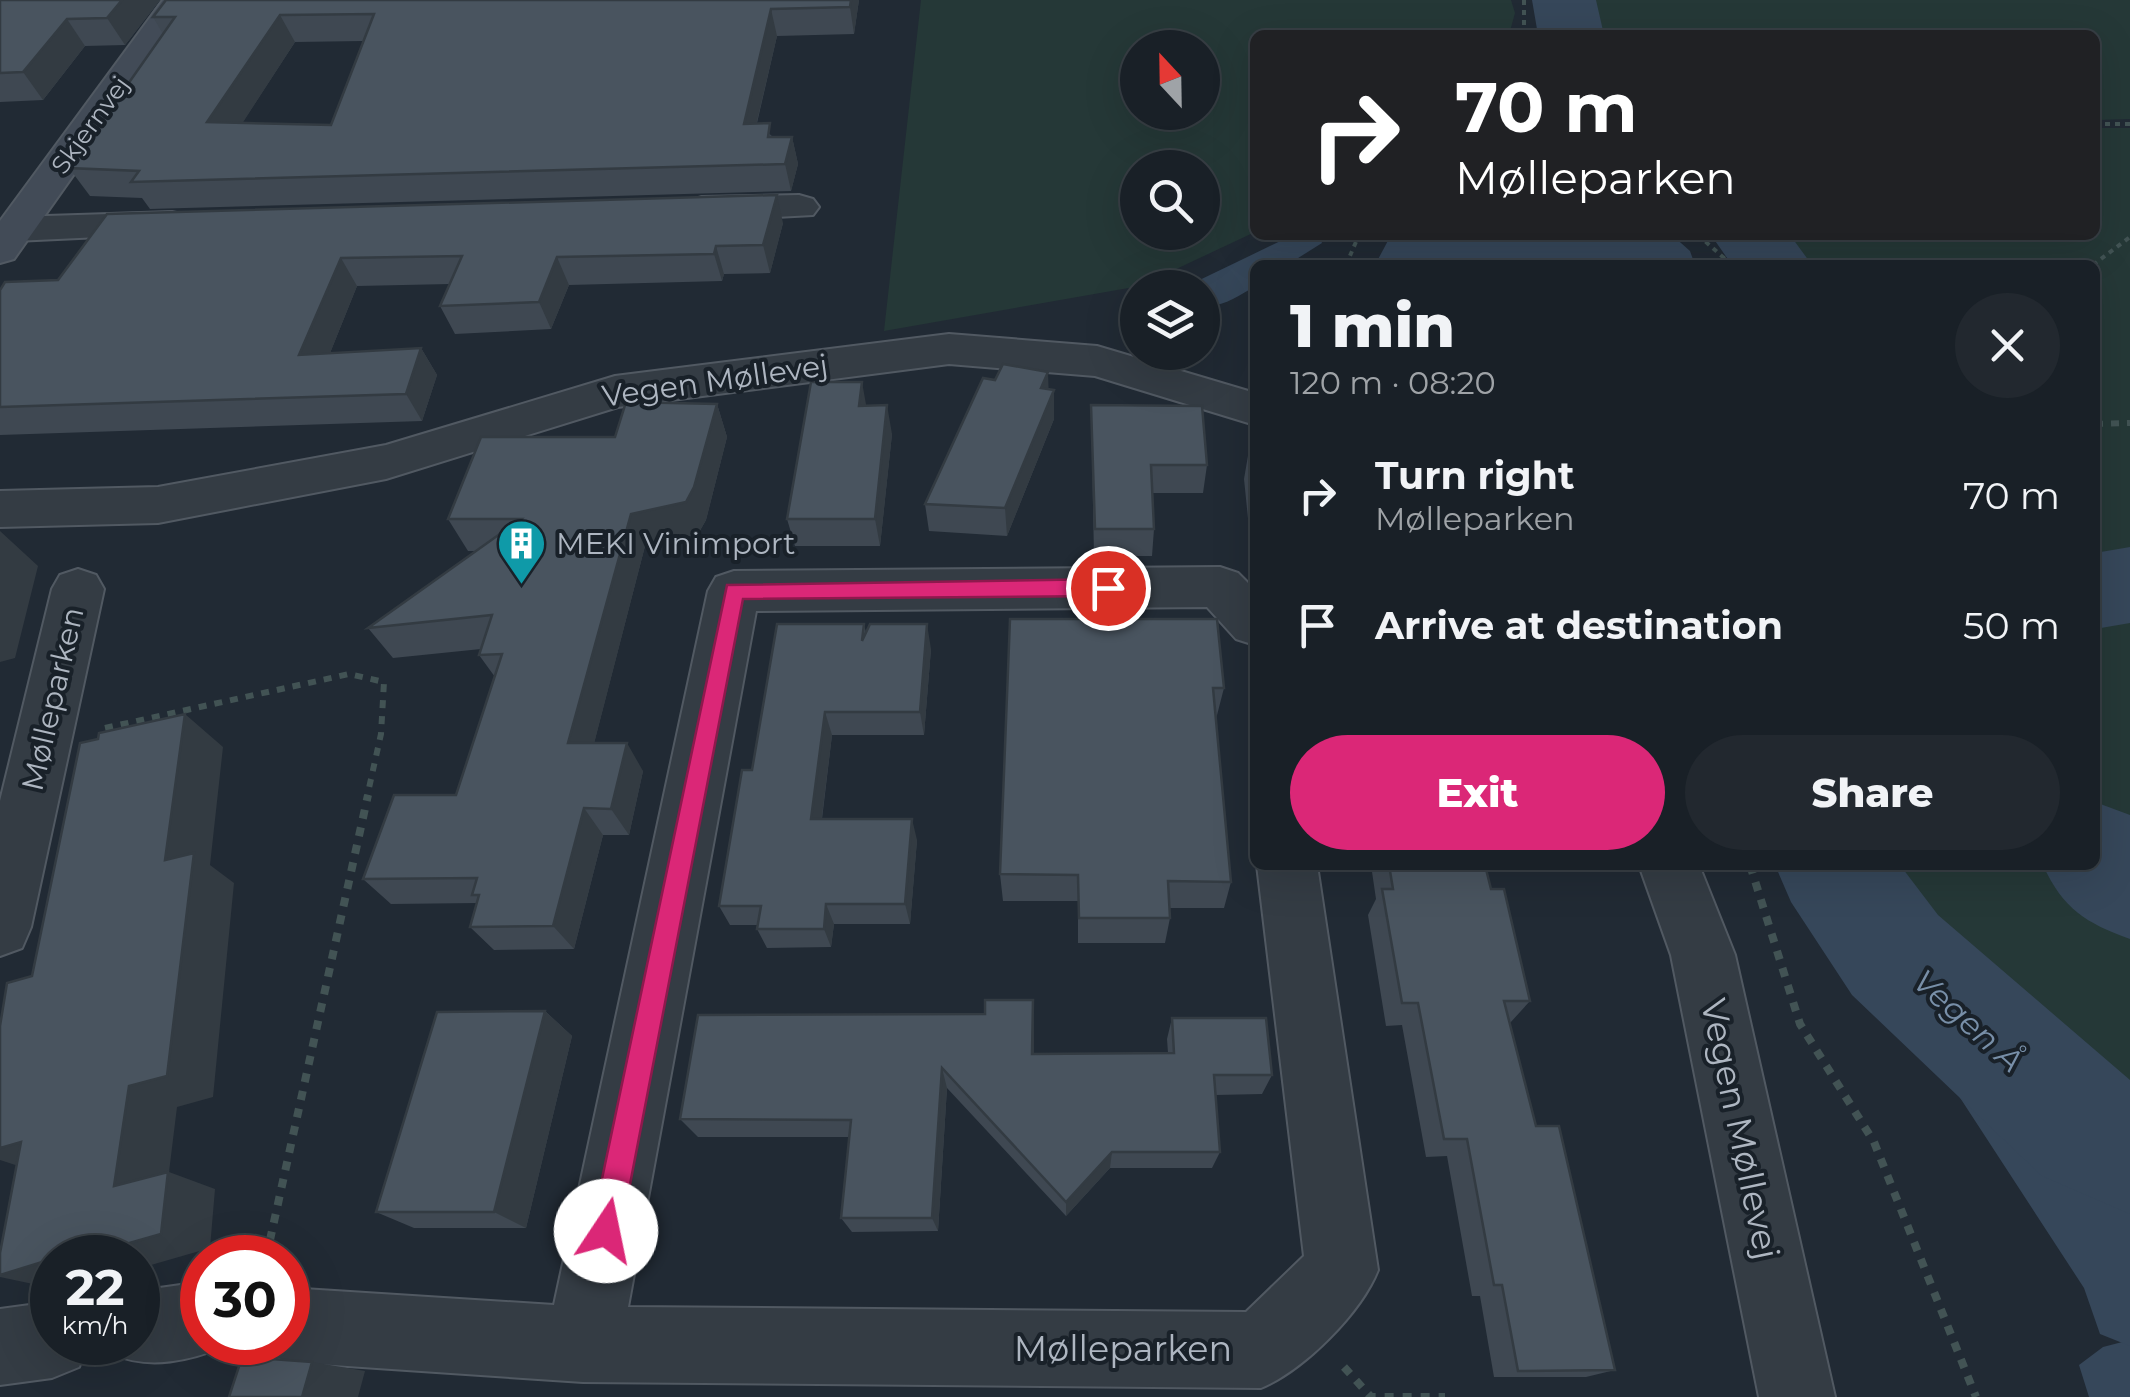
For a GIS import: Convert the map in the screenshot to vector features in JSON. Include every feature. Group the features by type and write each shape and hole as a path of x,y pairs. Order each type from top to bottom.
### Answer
{"street":[{"path":"180,1 210,1"},
{"name":"Skjernvej","path":"8,239 180,1"},
{"path":"662,210 800,207"},
{"path":"8,239 211,223"},
{"name":"Vegen Møllevej","path":"0,509 158,505 386,462 615,392 949,349 1097,361 1250,407"},
{"path":"584,1344 734,591 1220,587 1250,619"},
{"name":"Mølleparken","path":"0,926 78,588"},
{"name":"Mølleparken","path":"310,1325 584,1344 1261,1350 1342,1270 1288,870"},
{"name":"Vegen Møllevej","path":"1671,870 1703,955 1796,1397"},
{"path":"0,1347 30,1343"}],"path":[{"path":"1524,0 1524,30"},
{"path":"2100,124 2130,124"},
{"path":"2100,260 2130,237"},
{"path":"1704,240 1725,260"},
{"path":"2100,424 2130,423"},
{"path":"43,741 349,674 384,682 380,734 271,1235"},
{"path":"1752,870 1800,1024 1874,1142 1976,1397"},
{"path":"1296,1314 1372,1397 1445,1397"}],"green space":[{"path":"921,0 1511,0 1515,13 1510,30 1250,30 1250,234 1220,248 1220,150 1120,150 1120,250 1217,250 1174,270 1120,270 1120,290 884,331"},
{"path":"1584,0 2130,0 2130,119 2100,120 2100,30 1592,30"},
{"path":"2100,128 2130,128 2130,565 2100,564 2100,260 1793,260 1779,240 2100,240"},
{"path":"2130,611 2130,859 2100,832 2100,617"},
{"path":"1876,870 2073,870 2130,919 2130,1113 1952,972"},
{"path":"2021,1111 2130,1183 2130,1267"}],"water":[{"path":"1283,240 1321,240 1322,243 1295,260 1250,260 1250,289 1220,304 1220,270"},
{"path":"1388,240 1678,240 1693,260 1378,260"},
{"path":"2130,1340 2130,1397 2089,1397 2079,1365 2103,1347"}],"building":[{"path":"0,0 122,0 107,18 67,19 23,72 0,73"},
{"path":"166,0 851,0 850,7 771,9 744,124 770,123 768,137 792,137 785,164 131,182 139,171 69,168 175,17 153,17","holes":["374,14 331,125 207,122 280,15"]},
{"path":"777,195 763,245 716,246 714,254 557,257 539,302 440,306 462,256 341,258 299,355 421,348 406,394 0,407 0,290 5,282 58,280 107,214"},
{"path":"1003,364 1048,372 1041,388 1054,390 1005,508 925,504 983,378 995,380"},
{"path":"811,382 862,382 859,406 887,405 875,519 787,519"},
{"path":"626,402 717,404 694,487 686,502 631,514 568,743 627,743 611,809 584,808 553,926 470,927 479,895 472,895 477,878 363,879 394,795 456,795 502,654 479,655 492,615 368,628 521,519 448,519 481,437 615,437"},
{"path":"1091,405 1202,406 1207,465 1151,465 1154,529 1095,529"},
{"path":"1010,619 1217,619 1224,688 1213,688 1231,882 1168,881 1170,918 1079,918 1078,875 1000,874"},
{"path":"777,624 864,624 862,641 870,624 927,624 920,712 825,712 811,819 912,819 905,904 826,904 824,929 757,929 761,906 719,906 742,770 752,770"},
{"path":"185,714 165,860 194,853 167,1076 129,1086 114,1186 168,1172 161,1234 30,1235 30,1266 0,1275 0,1253 21,1142 0,1148 0,1026 7,983 32,976 80,743 98,739 99,733"},
{"path":"1390,870 1486,870 1491,889 1504,889 1530,1001 1504,1001 1536,1126 1559,1126 1615,1370 1518,1371 1502,1285 1494,1285 1467,1139 1444,1139 1418,1003 1402,1003 1382,889 1393,889"},
{"path":"985,1000 1033,1000 1032,1054 1174,1053 1172,1018 1266,1018 1272,1075 1214,1075 1220,1152 1112,1152 1066,1202 942,1068 932,1218 841,1218 851,1120 680,1119 698,1015 985,1014"},
{"path":"545,1011 494,1212 376,1212 437,1012"},
{"path":"312,1362 302,1397 229,1397 239,1365"}],"waterway":[{"name":"Vegen Å","path":"1564,0 1570,30"},
{"name":"Vegen Å","path":"1754,240 1768,260"},
{"name":"Vegen Å","path":"2100,590 2130,585"},
{"name":"Vegen Å","path":"2100,859 2130,886"},
{"name":"Vegen Å","path":"1836,870 1895,955 2088,1130 2130,1148"},
{"path":"1895,955 1951,1018 2120,1270 2130,1304"}],"place":[{"name":"MEKI Vinimport","path":"521,586"}],"route":[{"path":"606,1231 734,591 1108,588"}]}
